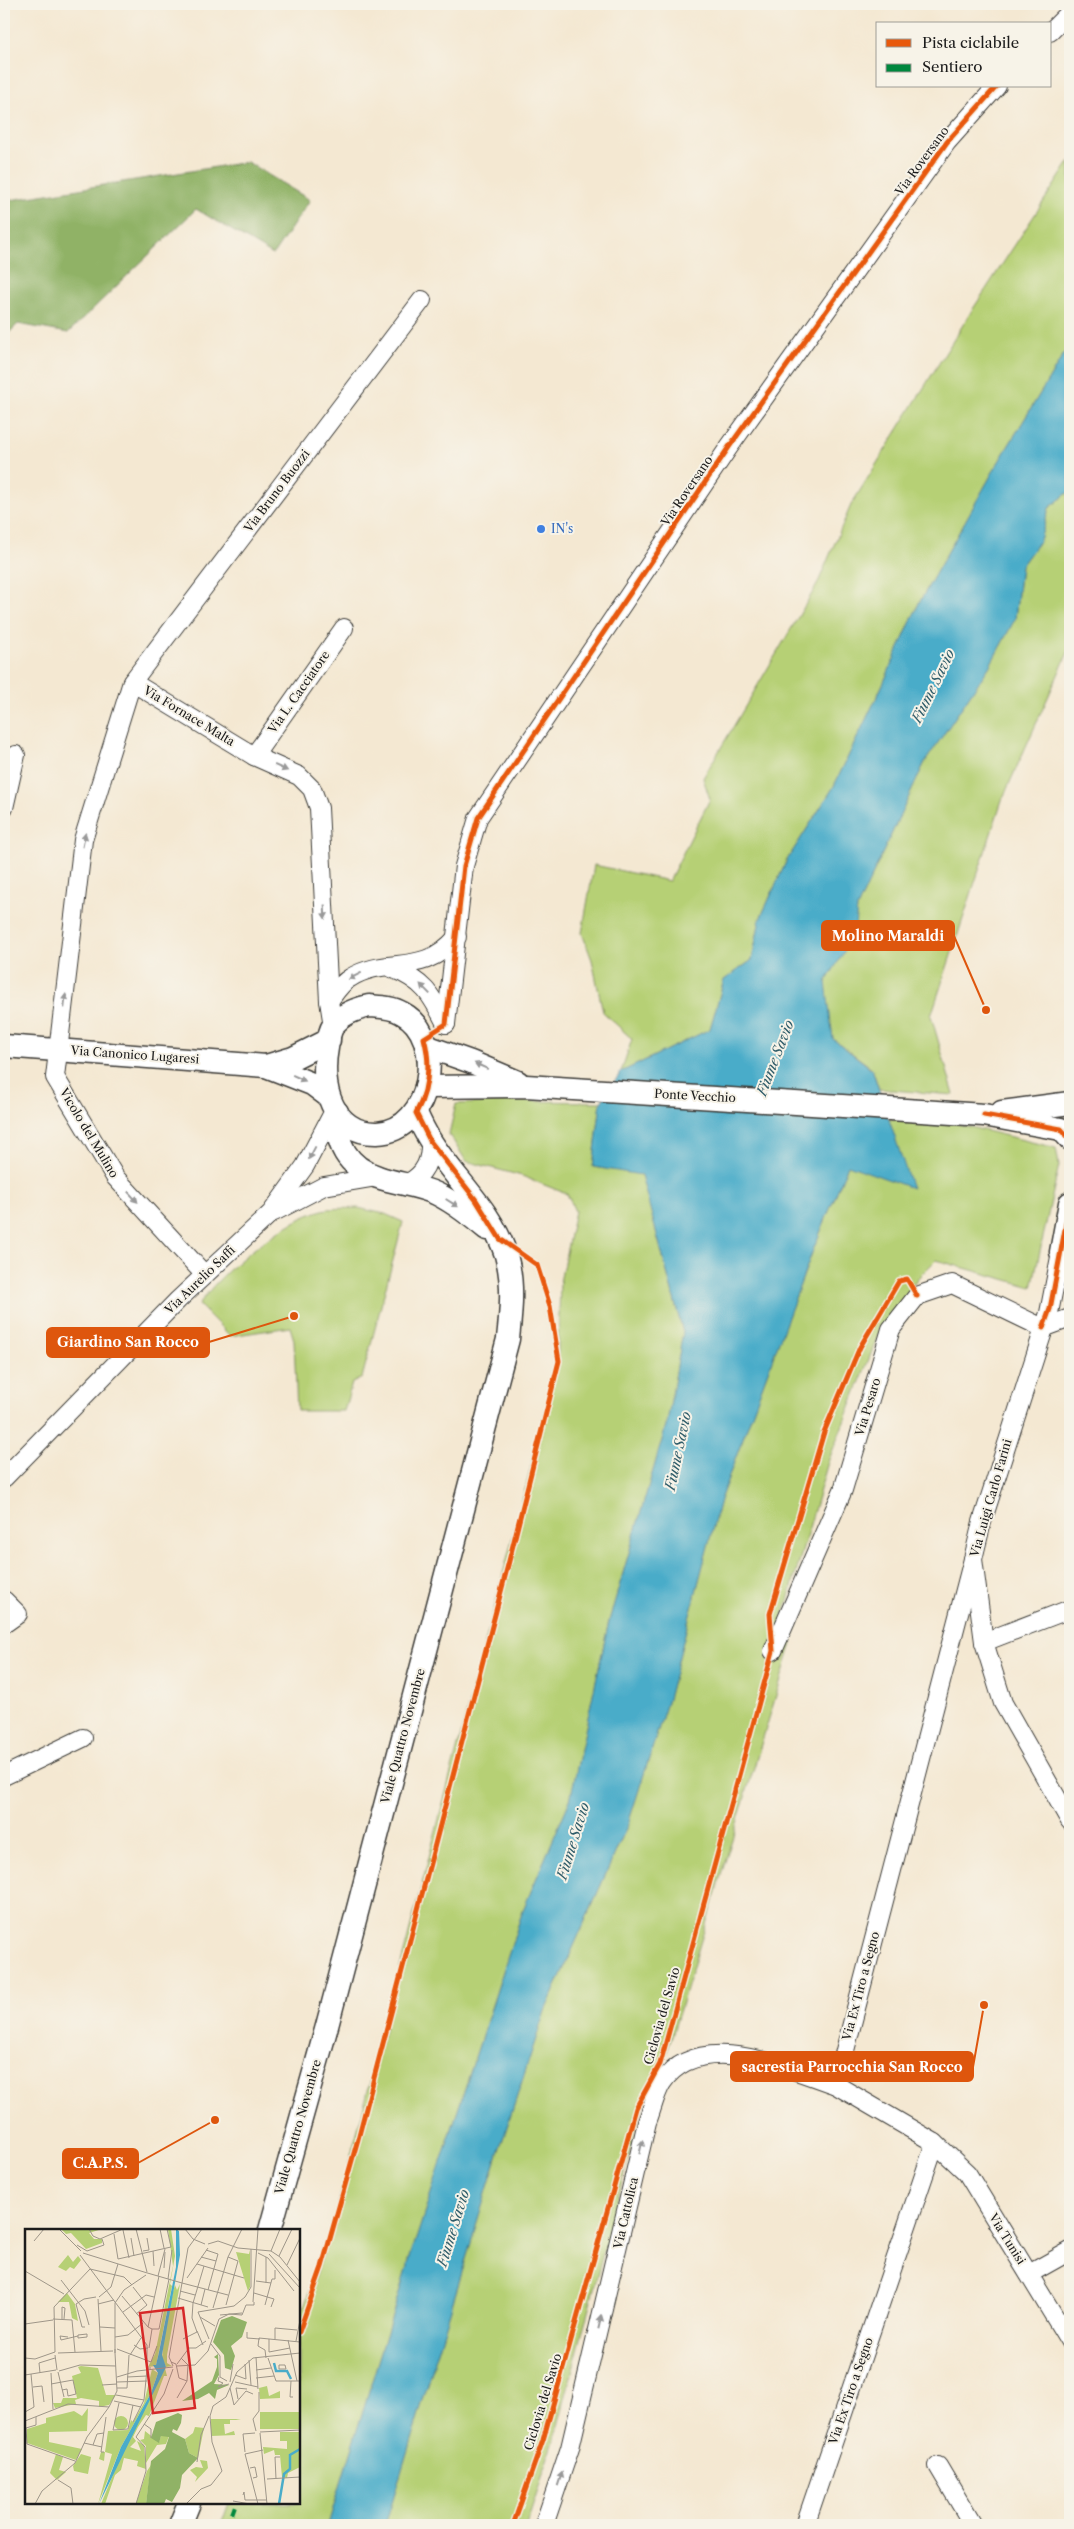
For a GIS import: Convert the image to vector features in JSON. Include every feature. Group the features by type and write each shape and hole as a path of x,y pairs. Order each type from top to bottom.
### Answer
{"street":[{"path":"1052,30 1070,12"},
{"name":"Via Roversano","path":"446,1024 464,866 478,818 746,423 947,142 995,88"},
{"name":"Via Bruno Buozzi","path":"132,682 422,300"},
{"name":"Via L. Cacciatore","path":"254,756 344,628"},
{"name":"Via Fornace Malta","path":"60,1050 83,840 132,682 254,756 299,776 312,789 319,808 331,1033"},
{"path":"4,808 16,755"},
{"path":"329,1001 350,978 362,972 390,968 435,957 447,950 457,937"},
{"path":"390,968 414,978 431,994 446,1024 425,1042"},
{"path":"368,1006 389,1008 403,1013 425,1042 429,1071 426,1087 416,1113 404,1124 377,1133 352,1127 312,1084 266,1066 293,1058 331,1033 357,1008 368,1006"},
{"path":"331,1033 324,1063 338,1141 345,1154 354,1163 377,1177 408,1183 436,1193 456,1205 500,1239"},
{"name":"Ponte Vecchio","path":"425,1042 526,1086"},
{"name":"Via Canonico Lugaresi","path":"4,1046 266,1066"},
{"name":"Vicolo del Mulino","path":"60,1050 55,1077 115,1177 204,1274"},
{"name":"Ponte Vecchio","path":"426,1087 526,1086 984,1115"},
{"path":"984,1115 1070,1103"},
{"name":"Via Aurelio Saffi","path":"4,1478 204,1274 271,1213 305,1166 333,1106"},
{"name":"Viale Quattro Novembre","path":"270,2229 327,2026 508,1339 511,1280 500,1239 476,1200 430,1141 416,1113"},
{"path":"984,1115 1061,1129 1070,1139"},
{"path":"408,1183 419,1177 426,1167 430,1156 430,1141"},
{"path":"271,1213 324,1186 377,1177"},
{"name":"Via Luigi Carlo Farini","path":"1070,1203 1066,1260 982,1522 973,1559 984,1642 1003,1703 1070,1821"},
{"name":"Via Pesaro","path":"773,1651 843,1490 891,1329 917,1296 952,1284 1043,1328"},
{"path":"1043,1328 1070,1318"},
{"name":"Via Ex Tiro a Segno","path":"836,2086 973,1559"},
{"path":"4,1600 18,1614 4,1624"},
{"path":"984,1642 1070,1609"},
{"path":"4,1776 83,1738"},
{"name":"Via Cattolica","path":"544,2525 570,2448 647,2122 662,2083 683,2063 717,2054 752,2057 836,2086"},
{"path":"836,2086 935,2143"},
{"name":"Via Ex Tiro a Segno","path":"805,2525 935,2143"},
{"name":"Via Tunisi","path":"935,2143 967,2173 1070,2342"},
{"path":"1029,2274 1070,2251"},
{"path":"938,2466 972,2525"},
{"path":"180,2525 188,2504"}],"green space":[{"path":"1070,161 1070,344 998,463 919,603 833,788 787,860 760,919 752,960 724,980 710,1029 621,1072 632,1039 603,1012 592,960 582,933 594,865 669,881 710,799 703,778 817,585 851,505 969,315"},
{"path":"247,162 310,200 273,255 196,209 68,333 18,324 4,338 4,201"},
{"path":"1070,491 1070,648 1002,800 931,1016 954,1095 879,1089 872,1068 833,1039 825,982 853,935 857,908 925,762 989,667 1015,619 1021,566 1040,540 1049,508"},
{"path":"522,1101 601,1102 593,1167 641,1174 683,1333 667,1423 609,1621 570,1800 523,1910 406,2270 328,2525 221,2525 229,2504 300,2504 300,2316 331,2232 548,1402 558,1351 560,1282 575,1211 567,1194 522,1176 466,1161 449,1134 456,1104"},
{"path":"889,1119 950,1122 1056,1148 1059,1165 1032,1287 936,1260 917,1279 880,1331 828,1462 778,1635 793,1640 669,2045 639,2116 554,2441 526,2525 385,2525 498,2154 545,2011 628,1824 668,1699 720,1500 813,1250 848,1165"},
{"path":"358,1208 385,1214 403,1222 362,1378 352,1383 344,1411 297,1411 294,1340 290,1327 230,1336 199,1305 208,1292 236,1264 270,1237 288,1226 319,1211"}],"water":[{"name":"Fiume Savio","path":"1070,344 1070,491 1049,508 1040,540 1021,566 1015,619 989,667 925,762 857,908 854,935 826,982 833,1039 872,1069 912,1188 848,1165 813,1250 720,1500 668,1699 628,1824 545,2011 498,2154 385,2525 328,2525 406,2270 523,1910 570,1800 609,1621 667,1423 683,1332 641,1175 593,1167 601,1102 621,1072 710,1029 724,980 752,960 760,919 787,860 833,788 919,603 998,463"}],"marked path":[{"path":"228,2525 236,2504"}],"cycle path":[{"path":"300,2329 322,2267 358,2139 509,1561 559,1361 550,1306 537,1265 500,1239 476,1200 430,1141 416,1113 424,1095 428,1076 428,1057 424,1038 446,1024 464,866 478,818 729,447 947,142 995,88"},
{"path":"984,1115 1061,1129 1070,1139"},
{"path":"1043,1328 1050,1309 1070,1203"},
{"name":"Ciclovia del Savio","path":"513,2525 543,2440 636,2108 660,2064 773,1651 770,1614 824,1432 860,1347 899,1281 907,1279 917,1296"}],"place":[{"name":"IN's","path":"541,529"},
{"name":"Molino Maraldi","path":"986,1010"},
{"name":"Giardino San Rocco","path":"294,1316"},
{"name":"sacrestia Parrocchia San Rocco","path":"984,2005"},
{"name":"C.A.P.S.","path":"215,2120"}]}
